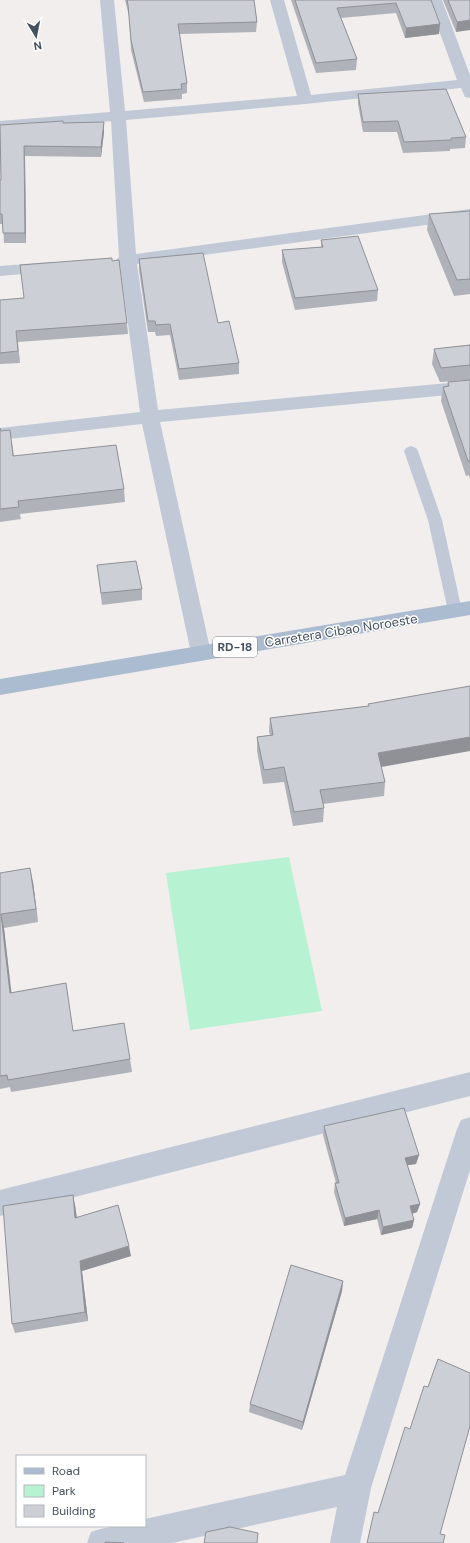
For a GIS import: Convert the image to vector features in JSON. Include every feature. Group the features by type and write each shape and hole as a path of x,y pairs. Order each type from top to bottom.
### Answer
{"main road":[{"name":"Carretera Cibao Noroeste","path":"0,687 463,609"}],"street":[{"path":"107,0 118,116 128,261 150,417 201,653"},
{"path":"277,0 304,100"},
{"path":"0,126 469,87 435,0"},
{"path":"106,262 128,261 470,214"},
{"path":"0,271 68,266"},
{"path":"0,434 150,417 470,387"},
{"path":"0,1203 470,1084"},
{"path":"345,1543 356,1488 470,1129"},
{"path":"102,1543 356,1488"}],"lane":[{"path":"411,451 435,520 463,609"}],"green space":[{"path":"289,857 322,1011 190,1030 166,873"}],"building":[{"path":"127,0 254,0 257,22 178,24 187,83 181,84 182,89 143,92 131,40"},
{"path":"295,0 431,0 440,24 406,28 396,3 337,8 357,59 316,63"},
{"path":"448,0 470,0 470,20 457,22"},
{"path":"446,89 466,137 451,138 451,140 404,142 398,121 363,122 358,94"},
{"path":"63,121 63,123 104,122 101,147 24,146 25,233 3,233 2,214 0,214 0,125"},
{"path":"470,211 470,279 457,280 429,214"},
{"path":"358,236 378,290 295,298 282,250 323,247 321,240"},
{"path":"203,253 218,323 229,321 239,363 179,369 170,324 156,325 155,321 148,321 139,259"},
{"path":"112,258 112,261 119,260 127,323 16,331 18,351 0,353 0,300 24,298 20,265"},
{"path":"470,345 470,365 441,368 434,349"},
{"path":"470,380 470,461 468,461 443,387 449,386 448,382"},
{"path":"0,428 1,431 10,430 13,456 116,445 124,489 18,501 19,507 0,509"},
{"path":"136,561 142,589 101,593 97,565"},
{"path":"470,686 470,737 378,753 385,782 320,790 324,808 294,812 284,767 264,770 257,737 273,735 270,718 369,706 368,704"},
{"path":"30,868 36,909 1,914 10,993 66,983 73,1031 124,1023 130,1059 8,1080 7,1075 0,1076 0,873"},
{"path":"404,1108 419,1155 405,1158 420,1204 410,1206 414,1220 383,1227 379,1210 345,1218 335,1183 339,1183 324,1126"},
{"path":"73,1195 75,1218 118,1205 129,1246 80,1261 85,1312 12,1324 3,1206"},
{"path":"291,1265 343,1281 303,1422 250,1404"},
{"path":"438,1359 470,1373 470,1426 440,1534 445,1535 443,1543 367,1543 374,1512 378,1513 405,1427 410,1429 424,1386 428,1387"},
{"path":"230,1527 258,1533 257,1543 204,1543 206,1532"}]}
